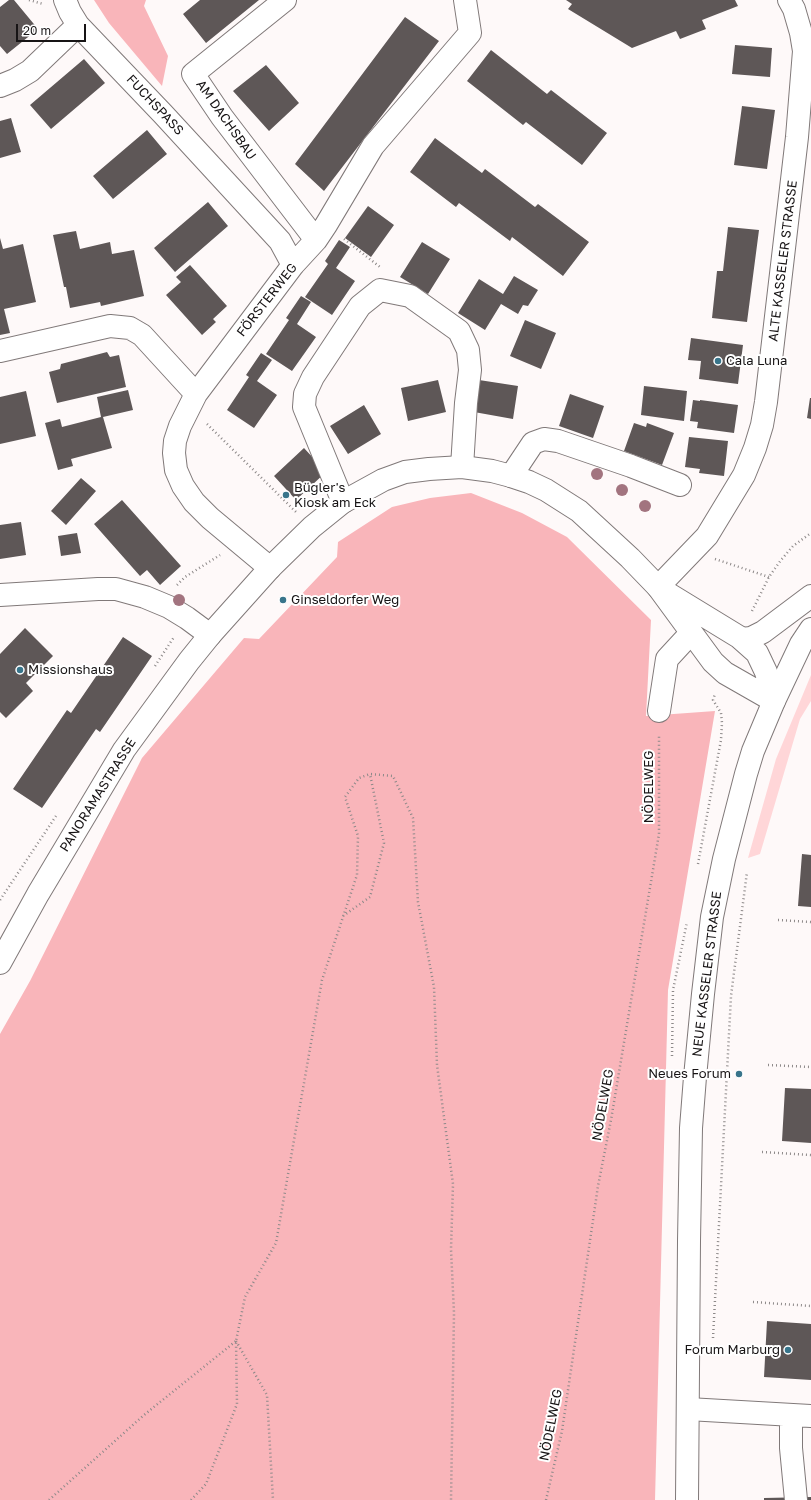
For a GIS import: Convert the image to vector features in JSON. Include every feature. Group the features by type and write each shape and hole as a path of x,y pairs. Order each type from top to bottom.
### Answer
{"street":[{"name":"FUCHSPASS","path":"65,0 78,25 163,114 280,241 293,265"},
{"name":"AM DACHSBAU","path":"285,0 193,74 248,152 321,233"},
{"name":"FÖRSTERWEG","path":"270,568 210,518 194,502 183,486 176,470 174,453 175,441 180,426 192,401 293,265 321,233 373,146 470,33 465,0"},
{"name":"ALTE KASSELER STRASSE","path":"658,587 707,536 744,475 755,448 766,402 797,137 804,51 801,33 794,9 789,0"},
{"path":"0,86 15,80 30,71 78,25"},
{"path":"343,502 304,407 305,394 317,371 360,306 380,290 410,296 459,331 468,350 470,370 466,403 462,467"},
{"path":"0,351 110,326 130,328 142,335 192,401"},
{"path":"511,476 534,443 544,440 558,441 631,466 680,485"},
{"path":"0,596 98,588 116,589 145,597 161,604 186,618 210,635 270,568 312,527 343,502 383,480 405,472 428,468 462,467 492,471 529,482 546,490 579,511 630,558 658,587 713,662 725,673 774,701"},
{"path":"658,587 742,639 757,653 766,672 774,701"},
{"path":"742,639 751,638 763,632 811,596"},
{"name":"NEUE KASSELER STRASSE","path":"688,1500 691,1128 703,994 714,911 725,852 737,804 751,758 774,701 811,629"},
{"path":"659,711 667,659 691,633"},
{"name":"PANORAMASTRASSE","path":"0,962 38,894 124,750 210,635"},
{"path":"688,1409 801,1415 791,1448 796,1500"}],"path":[{"path":"192,401 312,527"},
{"path":"696,548 719,561 769,576 793,546 811,533"},
{"path":"161,604 185,576 240,544"},
{"name":"NÖDELWEG","path":"546,1500 562,1431 598,1186 611,1120 659,834 659,711"},
{"path":"343,916 370,898 384,843 370,774"},
{"path":"191,1500 206,1484 237,1404 236,1341 245,1297 276,1243 322,980 357,875 358,836 345,797 359,778 370,774 393,776 413,818 418,902 434,987 437,1065 453,1184 451,1249 454,1313 451,1500"},
{"path":"0,900 56,815"},
{"path":"713,1338 731,996 747,866"},
{"path":"778,920 811,922"},
{"path":"768,1065 811,1068"},
{"path":"762,1152 811,1155"},
{"path":"753,1302 811,1306"},
{"path":"49,1500 144,1416 236,1341"},
{"path":"236,1341 268,1395 273,1500"}],"shaded area":[{"path":"94,0 146,0 144,6 168,56 162,86 109,23"},
{"path":"471,493 522,513 567,537 651,620 646,716 715,711 668,990 655,1500 0,1500 0,1034 30,981 142,758 244,638 259,639 337,557 338,542 392,507 430,498"},
{"path":"811,675 811,701 800,719 760,854 748,858 776,759"}],"building":[{"path":"9,0 14,0 38,29 7,54 0,46 0,7"},
{"path":"200,0 259,0 206,43 183,14"},
{"path":"566,0 735,0 738,6 702,20 706,29 680,39 676,31 632,48 568,9 572,4"},
{"path":"405,17 439,41 324,191 295,164"},
{"path":"735,45 772,48 770,77 732,74"},
{"path":"491,50 547,94 551,90 607,133 582,165 526,122 523,125 467,81"},
{"path":"84,59 105,83 51,129 30,105"},
{"path":"266,65 299,103 269,131 233,91"},
{"path":"742,106 775,110 767,169 734,165"},
{"path":"11,118 21,152 0,158 0,121"},
{"path":"147,130 167,154 113,199 93,176"},
{"path":"435,138 482,173 485,169 535,207 538,204 589,242 563,276 512,237 510,241 459,203 456,207 410,172"},
{"path":"208,202 228,226 175,272 154,248"},
{"path":"368,206 394,225 371,257 345,238"},
{"path":"728,227 759,230 747,322 712,318 717,271 723,271"},
{"path":"76,231 80,249 110,242 112,254 134,250 144,296 101,306 100,302 70,308 53,235"},
{"path":"0,238 3,249 23,244 36,302 4,309 10,333 0,335"},
{"path":"339,240 350,247 336,268 355,281 332,315 305,297 328,264 325,261"},
{"path":"422,242 450,259 428,294 400,277"},
{"path":"190,265 227,306 213,319 216,322 202,335 166,295 181,282 176,277"},
{"path":"514,276 538,290 528,306 523,305 518,314 501,304 485,330 458,313 479,279 503,294"},
{"path":"301,296 311,302 297,324 316,337 292,371 266,354 289,320 286,318"},
{"path":"525,320 556,333 541,369 510,356"},
{"name":"Cala Luna","path":"691,338 743,345 738,384 699,379 701,361 688,360"},
{"path":"107,352 110,357 119,355 126,387 57,403 49,372 60,369 61,364"},
{"path":"261,353 272,360 257,381 277,395 254,428 227,410 249,377 246,375"},
{"path":"438,380 446,412 408,421 401,388"},
{"path":"479,380 518,386 513,419 474,412"},
{"path":"644,386 687,391 684,421 641,415"},
{"path":"128,390 133,410 103,417 112,448 71,459 73,466 58,470 45,423 60,419 62,427 101,417 97,397"},
{"path":"26,391 36,436 0,444 0,397"},
{"path":"570,394 604,406 593,438 559,426"},
{"path":"811,398 811,419 807,418"},
{"path":"693,400 738,405 734,433 697,428 698,422 690,421"},
{"path":"364,405 381,434 348,454 330,426"},
{"path":"634,423 646,427 647,423 674,433 662,465 624,451"},
{"path":"689,437 728,441 724,476 699,473 700,469 685,467"},
{"path":"304,448 326,472 296,500 274,476"},
{"path":"81,478 96,491 66,525 51,511"},
{"path":"122,500 181,566 160,585 147,570 140,576 94,524"},
{"path":"21,522 26,555 0,559 0,525"},
{"path":"77,533 81,553 61,556 58,536"},
{"name":"Missionshaus","path":"25,628 53,656 26,683 33,691 6,718 0,712 0,654"},
{"path":"123,637 152,656 100,732 96,729 42,808 13,789 67,710 71,713"},
{"path":"802,854 811,855 811,907 798,906"},
{"path":"785,1088 811,1089 811,1143 782,1141"},
{"name":"Forum Marburg","path":"767,1321 811,1324 811,1380 764,1377"},
{"path":"811,1497 811,1500 764,1500 764,1498"}],"place":[{"name":"Cala Luna","path":"718,361"},
{"name":"Bügler's Kiosk am Eck","path":"286,495"},
{"name":"Ginseldorfer Weg","path":"283,600"},
{"name":"Missionshaus","path":"20,670"},
{"name":"Neues Forum","path":"739,1074"},
{"name":"Forum Marburg","path":"788,1350"}]}
